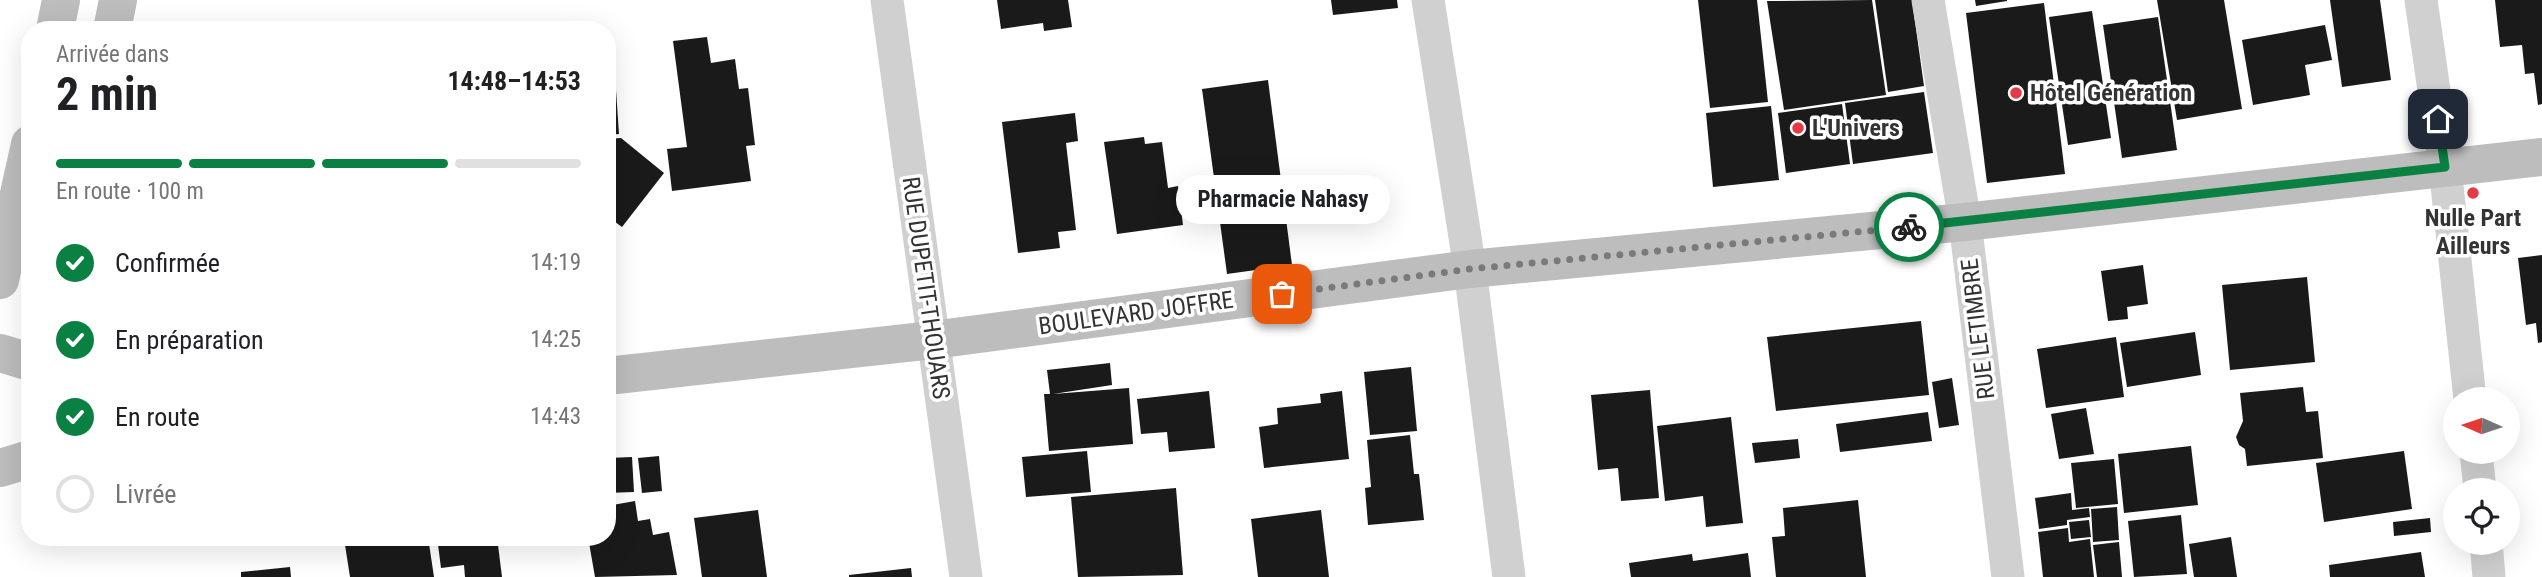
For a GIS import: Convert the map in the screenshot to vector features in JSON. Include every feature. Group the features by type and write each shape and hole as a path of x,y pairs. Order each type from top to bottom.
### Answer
{"street":[{"path":"57,21 61,0"},
{"path":"114,21 118,0"},
{"name":"RUE DUPETIT-THOUARS","path":"887,0 966,577"},
{"path":"1428,0 1470,269 1508,577"},
{"name":"RUE LETIMBRE","path":"1928,0 1965,222 2008,577"},
{"path":"2421,0 2445,167 2469,387"},
{"name":"BOULEVARD JOFFRE","path":"616,375 933,340 1470,269 1965,222 2542,157"},
{"path":"0,279 21,184"},
{"path":"0,354 21,360"},
{"path":"2487,555 2489,577"}],"building":[{"path":"997,0 1068,0 1072,27 1044,31 1043,23 1001,29"},
{"path":"1331,0 1397,0 1398,8 1333,15"},
{"path":"1698,0 1757,0 1768,102 1710,108"},
{"path":"1872,0 1886,95 1784,110 1767,1"},
{"path":"1875,0 1912,0 1924,86 1888,92"},
{"path":"1975,0 2007,0 2007,1 1976,6"},
{"path":"2157,0 2224,0 2242,109 2177,120"},
{"path":"2330,0 2380,0 2391,80 2342,87"},
{"path":"2495,0 2542,0 2542,104 2538,105 2534,73 2525,74 2522,45 2500,47"},
{"name":"Hôtel Génération","path":"2044,3 2065,174 1987,183 1966,13"},
{"path":"2092,11 2111,138 2068,145 2049,17"},
{"path":"2158,17 2177,150 2122,158 2103,25"},
{"path":"2325,25 2332,60 2305,65 2310,95 2253,105 2242,40"},
{"path":"707,37 711,63 735,59 739,89 748,88 755,145 746,146 751,181 672,191 667,149 687,147 673,41"},
{"path":"1268,80 1292,265 1227,274 1202,89"},
{"path":"616,90 619,134 616,134"},
{"path":"1924,92 1933,153 1853,164 1845,103"},
{"path":"1842,104 1850,164 1786,173 1778,113"},
{"path":"1771,106 1779,180 1713,187 1706,113"},
{"path":"1075,113 1078,141 1066,143 1076,230 1058,232 1060,248 1018,253 1002,122"},
{"path":"1144,137 1145,144 1162,142 1168,188 1178,186 1183,225 1117,234 1104,142"},
{"path":"616,138 621,138 664,173 622,227 616,223"},
{"path":"2542,255 2542,342 2538,343 2536,323 2526,325 2518,258"},
{"path":"2143,265 2148,304 2127,307 2128,319 2108,321 2101,271"},
{"path":"2307,277 2315,362 2230,370 2222,285"},
{"path":"1921,321 1929,395 1776,411 1767,337"},
{"path":"2195,332 2201,375 2127,387 2120,343"},
{"path":"2116,337 2124,397 2046,408 2037,349"},
{"path":"1110,363 1112,385 1053,394 1129,388 1133,444 1049,451 1044,394 1050,394 1047,370"},
{"path":"1411,367 1417,431 1370,435 1364,372"},
{"path":"1952,378 1959,425 1939,428 1932,382"},
{"path":"2303,387 2306,412 2318,411 2323,458 2247,466 2245,449 2239,445 2236,437 2243,421 2240,393"},
{"path":"1650,390 1659,498 1621,501 1618,468 1598,470 1591,395"},
{"path":"1209,391 1215,448 1169,452 1167,432 1141,434 1137,399"},
{"path":"1342,391 1349,459 1264,468 1259,427 1278,424 1277,408 1321,403 1320,394"},
{"path":"2086,408 2094,454 2059,459 2051,414"},
{"path":"1928,412 1932,441 1840,452 1836,424"},
{"path":"1731,417 1743,523 1706,527 1703,496 1665,501 1657,426"},
{"path":"1410,435 1414,474 1419,474 1424,520 1368,525 1365,488 1371,487 1367,440"},
{"path":"1798,439 1800,458 1755,463 1752,443"},
{"path":"2191,446 2198,505 2124,513 2118,454"},
{"path":"1087,451 1091,492 1026,497 1022,457"},
{"path":"2404,451 2412,509 2324,522 2316,463"},
{"path":"659,456 662,491 642,493 638,458"},
{"path":"632,457 634,492 616,493 616,458"},
{"path":"2114,459 2118,504 2076,508 2071,463"},
{"path":"1176,488 1183,575 1078,577 1071,497"},
{"path":"2071,493 2072,510 2089,508 2090,517 2067,520 2067,525 2039,529 2035,498"},
{"path":"1858,500 1866,577 1776,577 1772,537 1785,536 1783,508"},
{"path":"635,501 638,521 650,519 653,535 669,532 677,575 595,577 590,546 616,546 616,504"},
{"path":"2117,507 2119,540 2093,542 2091,509"},
{"path":"758,510 767,577 702,577 694,518"},
{"path":"1321,510 1329,577 1258,577 1251,519"},
{"path":"2181,515 2187,574 2134,577 2128,521"},
{"path":"2430,518 2431,532 2394,536 2393,522"},
{"path":"2089,520 2091,537 2071,539 2069,522"},
{"path":"2068,528 2069,542 2090,539 2094,577 2043,577 2038,532"},
{"path":"2231,537 2237,577 2194,577 2189,544"},
{"path":"2119,542 2122,577 2097,577 2093,545"},
{"path":"345,546 429,546 434,577 350,577"},
{"path":"438,546 498,546 502,577 465,577 464,565 441,568"},
{"path":"2421,552 2425,577 2330,577 2329,565"},
{"path":"1748,553 1751,577 1631,577 1629,563 1692,554 1693,561"},
{"path":"290,567 291,577 241,577 241,572"},
{"path":"911,568 912,577 849,577 849,575"}],"way so far":[{"path":"1282,294 1470,269 1909,227"}],"place":[{"name":"Hôtel Génération","path":"2016,93"},
{"name":"L'Univers","path":"1798,128"},
{"name":"Nulle Part Ailleurs","path":"2473,193"},
{"name":"Pharmacie Nahasy","path":"1282,294"}],"route":[{"path":"1909,227 2445,167 2438,119"}]}
